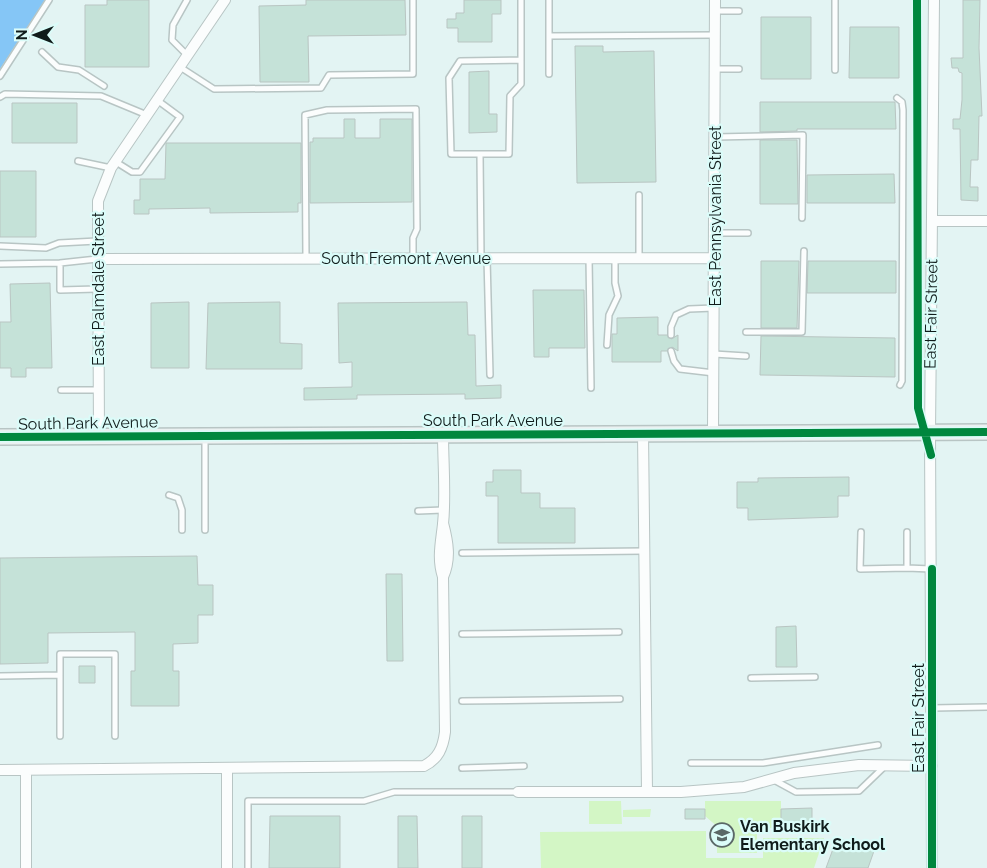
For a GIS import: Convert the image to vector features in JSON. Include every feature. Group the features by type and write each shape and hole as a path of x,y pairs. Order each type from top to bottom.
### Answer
{"main road":[{"name":"South Park Avenue","path":"0,437 987,432"}],"street":[{"name":"East Palmdale Street","path":"98,436 96,259 98,201 113,165 226,0"},
{"name":"East Pennsylvania Street","path":"713,433 715,258 714,0"},
{"name":"East Fair Street","path":"932,868 930,433 934,0"},
{"path":"932,221 987,221"},
{"name":"South Fremont Avenue","path":"96,259 715,258"},
{"path":"643,433 647,792"},
{"path":"0,770 416,767 431,762 442,748 445,732 443,577 439,558 443,523 442,434"},
{"path":"518,792 647,792 744,787 794,773 859,765 932,766"},
{"path":"227,768 227,868"},
{"path":"26,770 26,868"}],"lane":[{"path":"0,76 49,0"},
{"path":"187,0 173,25 172,40 188,56"},
{"path":"180,67 214,89 321,88 329,75 413,74 413,0"},
{"path":"521,0 521,60 521,84 510,96 509,154 451,154 449,78 460,61 521,60"},
{"path":"549,0 549,74"},
{"path":"835,0 835,70"},
{"path":"714,11 739,11"},
{"path":"549,36 714,35"},
{"path":"42,52 58,67 78,70 104,86"},
{"path":"715,69 739,69"},
{"path":"0,97 5,94 101,96 121,102 148,115"},
{"path":"897,98 902,102 904,110 902,381 900,385"},
{"path":"78,161 113,165 132,172 140,172 180,116 158,100"},
{"path":"306,259 304,115 327,110 416,109 417,229 413,238 413,258"},
{"path":"715,137 803,135 802,218"},
{"path":"480,154 490,375"},
{"path":"639,195 639,258"},
{"path":"715,233 748,233"},
{"path":"0,246 46,248 59,243 97,241"},
{"path":"746,332 802,332 804,251"},
{"path":"589,258 591,388"},
{"path":"607,345 609,315 618,296 615,283 615,258"},
{"path":"0,264 60,263 96,259"},
{"path":"60,263 60,290 97,289"},
{"path":"671,335 671,327 676,314 689,309 714,308"},
{"path":"671,351 674,361 680,369 714,373"},
{"path":"714,354 746,356"},
{"path":"61,390 98,390"},
{"path":"205,436 205,530"},
{"path":"169,496 178,498 182,510 182,530"},
{"path":"418,511 443,510"},
{"path":"861,532 860,569 932,569"},
{"path":"907,532 907,568"},
{"path":"462,554 645,551"},
{"path":"462,634 620,632"},
{"path":"60,736 60,654 115,654 115,736"},
{"path":"0,676 60,675"},
{"path":"751,678 815,678"},
{"path":"462,701 620,699"},
{"path":"932,708 987,707"},
{"path":"691,763 763,763 878,745"},
{"path":"771,779 796,792 859,791 886,765"},
{"path":"462,768 524,766"},
{"path":"248,868 248,801 364,801 394,792 518,792"}],"green space":[{"path":"589,801 621,801 622,824 589,824"},
{"path":"705,801 781,801 781,828 757,828 757,853 717,853 717,828 719,828 705,816"},
{"path":"651,809 650,817 623,817 623,810"},
{"path":"706,831 706,858 763,858 763,838 824,838 814,868 541,868 540,832"}],"water":[{"path":"0,0 45,0 0,69"}],"building":[{"path":"107,0 149,0 149,67 85,67 85,5 107,5"},
{"path":"306,0 405,0 406,35 308,36 309,82 260,82 259,6 306,5"},
{"path":"464,0 501,0 501,14 492,14 492,42 458,42 458,28 447,28 447,19 456,19 456,13 464,13"},
{"path":"963,0 980,0 979,48 982,116 979,116 978,160 971,160 970,187 978,187 978,201 961,200 960,129 953,129 953,119 960,119 962,73 959,72 958,68 952,68 951,58 963,58"},
{"path":"761,17 811,17 811,79 761,79"},
{"path":"850,27 899,27 899,78 849,78"},
{"path":"575,46 603,46 603,52 654,51 656,182 577,183"},
{"path":"489,71 489,114 497,114 497,132 469,133 469,72"},
{"path":"760,102 895,102 896,129 797,129 797,131 760,132"},
{"path":"12,103 77,103 77,143 12,143"},
{"path":"344,119 355,119 355,138 380,138 380,119 412,119 412,202 310,203 310,142 313,142 313,138 344,138"},
{"path":"760,140 797,140 798,204 760,204"},
{"path":"166,143 301,143 301,203 298,203 298,212 210,213 210,208 149,209 149,214 134,214 134,200 140,200 140,179 165,179"},
{"path":"0,171 36,171 36,237 0,237"},
{"path":"894,174 895,203 807,203 807,175"},
{"path":"761,261 799,261 797,328 761,328"},
{"path":"808,261 896,261 896,293 807,293"},
{"path":"50,283 52,368 26,368 26,377 11,377 11,368 0,368 0,322 11,322 10,284"},
{"path":"533,290 584,290 585,348 549,348 549,357 534,357"},
{"path":"189,302 189,368 151,368 151,303"},
{"path":"280,302 280,343 302,344 302,369 206,369 208,303"},
{"path":"467,302 468,335 475,335 476,386 501,385 501,398 465,399 465,394 357,395 357,399 304,400 304,388 352,387 352,362 339,363 338,303"},
{"path":"658,317 658,335 667,335 671,339 678,335 678,351 672,347 667,351 661,351 661,362 612,362 612,334 617,334 617,318"},
{"path":"761,336 895,338 895,377 760,375"},
{"path":"493,470 521,470 521,493 540,493 540,508 575,508 575,543 498,543 498,496 486,496 486,482 493,482"},
{"path":"849,477 849,496 838,496 838,517 748,520 748,508 737,508 737,482 758,482 758,478"},
{"path":"197,556 198,585 213,585 213,615 198,615 198,643 173,644 173,671 179,671 179,706 131,706 131,671 135,671 135,632 48,633 48,663 0,664 0,558"},
{"path":"386,574 402,574 403,661 387,661"},
{"path":"796,626 797,667 776,667 776,627"},
{"path":"79,666 95,666 95,683 79,683"},
{"path":"812,808 812,832 781,832 781,809"},
{"path":"685,809 705,809 705,819 685,819"},
{"path":"270,816 340,816 340,868 269,868"},
{"path":"398,816 417,816 418,868 398,868"},
{"path":"462,816 482,816 482,868 462,868"},
{"path":"837,838 874,851 868,868 826,868"}],"cycle path":[{"path":"917,0 918,408 931,455"},
{"path":"0,437 987,432"},
{"path":"932,569 932,868"}],"place":[{"name":"Van Buskirk Elementary School","path":"722,835"}]}
